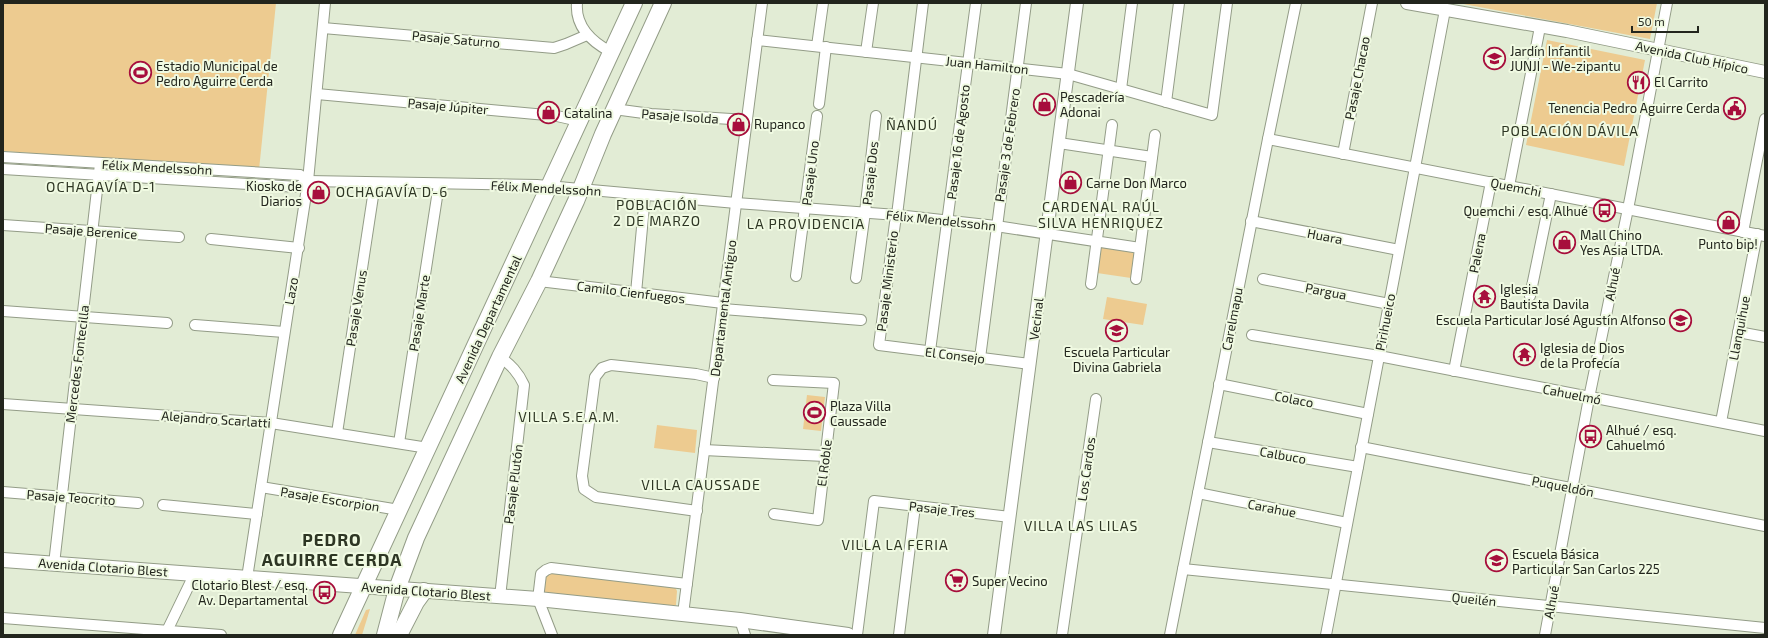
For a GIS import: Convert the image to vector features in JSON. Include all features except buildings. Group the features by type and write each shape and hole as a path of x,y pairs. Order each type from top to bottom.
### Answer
{"main road":[{"name":"Avenida Departamental","path":"341,635 634,3"},
{"name":"Avenida Departamental","path":"385,635 397,589 416,538 500,358 539,281 614,109 663,3"},
{"name":"Avenida Clotario Blest","path":"3,560 538,600 740,620 848,635"},
{"path":"399,635 416,602 424,591"}],"street":[{"name":"Lazo","path":"247,578 308,181 325,3"},
{"path":"577,3 579,22 587,35 596,44 611,52"},
{"name":"Departamental Antiguo","path":"683,614 762,3"},
{"path":"819,104 823,3"},
{"path":"866,52 873,3"},
{"name":"Pasaje Ministerio","path":"879,345 897,215 923,3"},
{"name":"Pasaje 16 de Agosto","path":"930,351 976,3"},
{"name":"Pasaje 3 de Febrero","path":"980,358 1026,3"},
{"name":"Vecinal","path":"994,635 1077,3"},
{"path":"1121,90 1132,3"},
{"path":"1166,102 1179,3"},
{"name":"Juan Hamilton","path":"757,40 1068,74 1212,115 1227,3"},
{"name":"Carelmapu","path":"1170,635 1251,222 1296,3"},
{"name":"Pasaje Chacao","path":"1343,154 1372,3"},
{"name":"Avenida Club Hípico","path":"1407,3 1658,49 1765,72"},
{"name":"Alhué","path":"1545,635 1589,398 1667,3"},
{"name":"Pirihueico","path":"1326,635 1445,10"},
{"path":"1509,186 1540,27"},
{"name":"Pasaje Saturno","path":"323,28 554,48 587,35"},
{"name":"Pasaje Júpiter","path":"317,94 557,116 579,121"},
{"name":"Pasaje Isolda","path":"614,109 651,114 747,120"},
{"name":"Pasaje Uno","path":"796,276 817,116"},
{"name":"Pasaje Dos","path":"856,278 876,116"},
{"path":"1743,232 1762,152 1765,119"},
{"path":"1091,284 1112,125"},
{"path":"1136,279 1155,135"},
{"name":"Quemchi","path":"1268,139 1761,235"},
{"path":"1059,143 1152,158"},
{"name":"Félix Mendelssohn","path":"3,157 300,175 308,181"},
{"name":"Mercedes Fontecilla","path":"54,564 100,164"},
{"name":"Félix Mendelssohn","path":"3,169 298,187 308,181 549,186 947,220 1140,248"},
{"name":"Palena","path":"1454,371 1491,182"},
{"name":"Pasaje Venus","path":"337,433 375,183"},
{"name":"Pasaje Marte","path":"399,443 439,184"},
{"path":"1530,296 1551,194"},
{"path":"636,293 645,195"},
{"name":"Huara","path":"1251,222 1399,250"},
{"name":"Pasaje Berenice","path":"3,225 179,237"},
{"name":"Llanquihue","path":"1721,422 1738,332 1761,235"},
{"path":"211,239 298,248"},
{"name":"Pargua","path":"1263,279 1389,304"},
{"name":"Camilo Cienfuegos","path":"539,281 723,306 861,320"},
{"path":"3,311 167,323"},
{"path":"195,325 284,332"},
{"path":"1738,332 1765,337"},
{"name":"Cahuelmó","path":"1252,335 1379,356 1765,431"},
{"name":"El Consejo","path":"879,345 1030,364"},
{"name":"Pasaje Plutón","path":"500,358 510,364 518,373 524,385 500,597"},
{"path":"696,511 596,497 584,489 582,476 595,377 602,368 611,365 696,374 714,378"},
{"name":"El Roble","path":"773,380 834,383 818,520 774,514"},
{"name":"Colaco","path":"1219,384 1368,414"},
{"name":"Los Cardos","path":"1062,635 1096,399"},
{"name":"Alejandro Scarlatti","path":"3,404 271,423 428,448"},
{"name":"Calbuco","path":"1208,442 1358,467"},
{"name":"Puqueldón","path":"1361,447 1765,526"},
{"path":"704,450 825,456"},
{"name":"Pasaje Escorpion","path":"261,487 399,510"},
{"name":"Pasaje Teocrito","path":"3,492 138,503"},
{"name":"Carahue","path":"1198,493 1347,523"},
{"name":"Pasaje Tres","path":"857,635 874,501 1010,517"},
{"path":"163,505 257,514"},
{"path":"899,635 915,506"},
{"path":"552,635 538,600 541,574 551,568 687,584"},
{"name":"Queilén","path":"1183,569 1550,607 1765,627"},
{"path":"166,633 194,574"},
{"path":"3,618 166,633 221,635"},
{"path":"740,620 745,635"},
{"path":"1763,635 1765,627"}],"shaded area":[{"name":"Estadio Municipal de Pedro Aguirre Cerda","path":"3,3 276,3 259,170 3,151"},
{"path":"1458,3 1657,3 1650,39"},
{"path":"1547,40 1645,60 1624,166 1526,145"},
{"path":"1101,247 1135,253 1131,278 1097,273"},
{"path":"1107,297 1147,304 1143,325 1103,319"},
{"name":"Plaza Villa Caussade","path":"807,395 825,397 821,431 803,429"},
{"path":"657,425 697,430 695,453 654,448"},
{"path":"541,572 675,587 677,591 676,605 673,606 540,594"},
{"path":"370,609 362,635 355,635 366,610"}],"place":[{"name":"Jardín Infantil JUNJI - We-zipantu","path":"1495,58"},
{"name":"Estadio Municipal de Pedro Aguirre Cerda","path":"141,73"},
{"name":"El Carrito","path":"1638,82"},
{"name":"Pescadería Adonai","path":"1045,104"},
{"name":"Tenencia Pedro Aguirre Cerda","path":"1735,108"},
{"name":"Catalina","path":"549,113"},
{"name":"Rupanco","path":"738,124"},
{"name":"Carne Don Marco","path":"1070,183"},
{"name":"Kiosko de Diarios","path":"318,193"},
{"name":"Quemchi / esq. Alhué","path":"1604,211"},
{"name":"Punto bip!","path":"1728,222"},
{"name":"Mall Chino Yes Asia LTDA.","path":"1565,242"},
{"name":"Iglesia Bautista Davila","path":"1485,296"},
{"name":"Escuela Particular José Agustín Alfonso","path":"1681,320"},
{"name":"Escuela Particular Divina Gabriela","path":"1117,330"},
{"name":"Iglesia de Dios de la Profecía","path":"1524,355"},
{"name":"Plaza Villa Caussade","path":"814,413"},
{"name":"Alhué / esq. Cahuelmó","path":"1591,437"},
{"name":"Escuela Básica Particular San Carlos 225","path":"1497,561"},
{"name":"Super Vecino","path":"956,581"},
{"name":"Clotario Blest / esq. Av. Departamental","path":"324,592"}],"district":[{"name":"ÑANDÚ","path":"912,125"},
{"name":"POBLACIÓN DÁVILA","path":"1570,131"},
{"name":"OCHAGAVÍA D-1","path":"101,187"},
{"name":"OCHAGAVÍA D-6","path":"392,192"},
{"name":"POBLACIÓN 2 DE MARZO","path":"657,214"},
{"name":"CARDENAL RAÚL SILVA HENRIQUEZ","path":"1101,216"},
{"name":"LA PROVIDENCIA","path":"806,224"},
{"name":"VILLA S.E.A.M.","path":"569,417"},
{"name":"VILLA CAUSSADE","path":"701,485"},
{"name":"VILLA LAS LILAS","path":"1081,526"},
{"name":"VILLA LA FERIA","path":"895,545"},
{"name":"PEDRO AGUIRRE CERDA","path":"332,550"}]}
